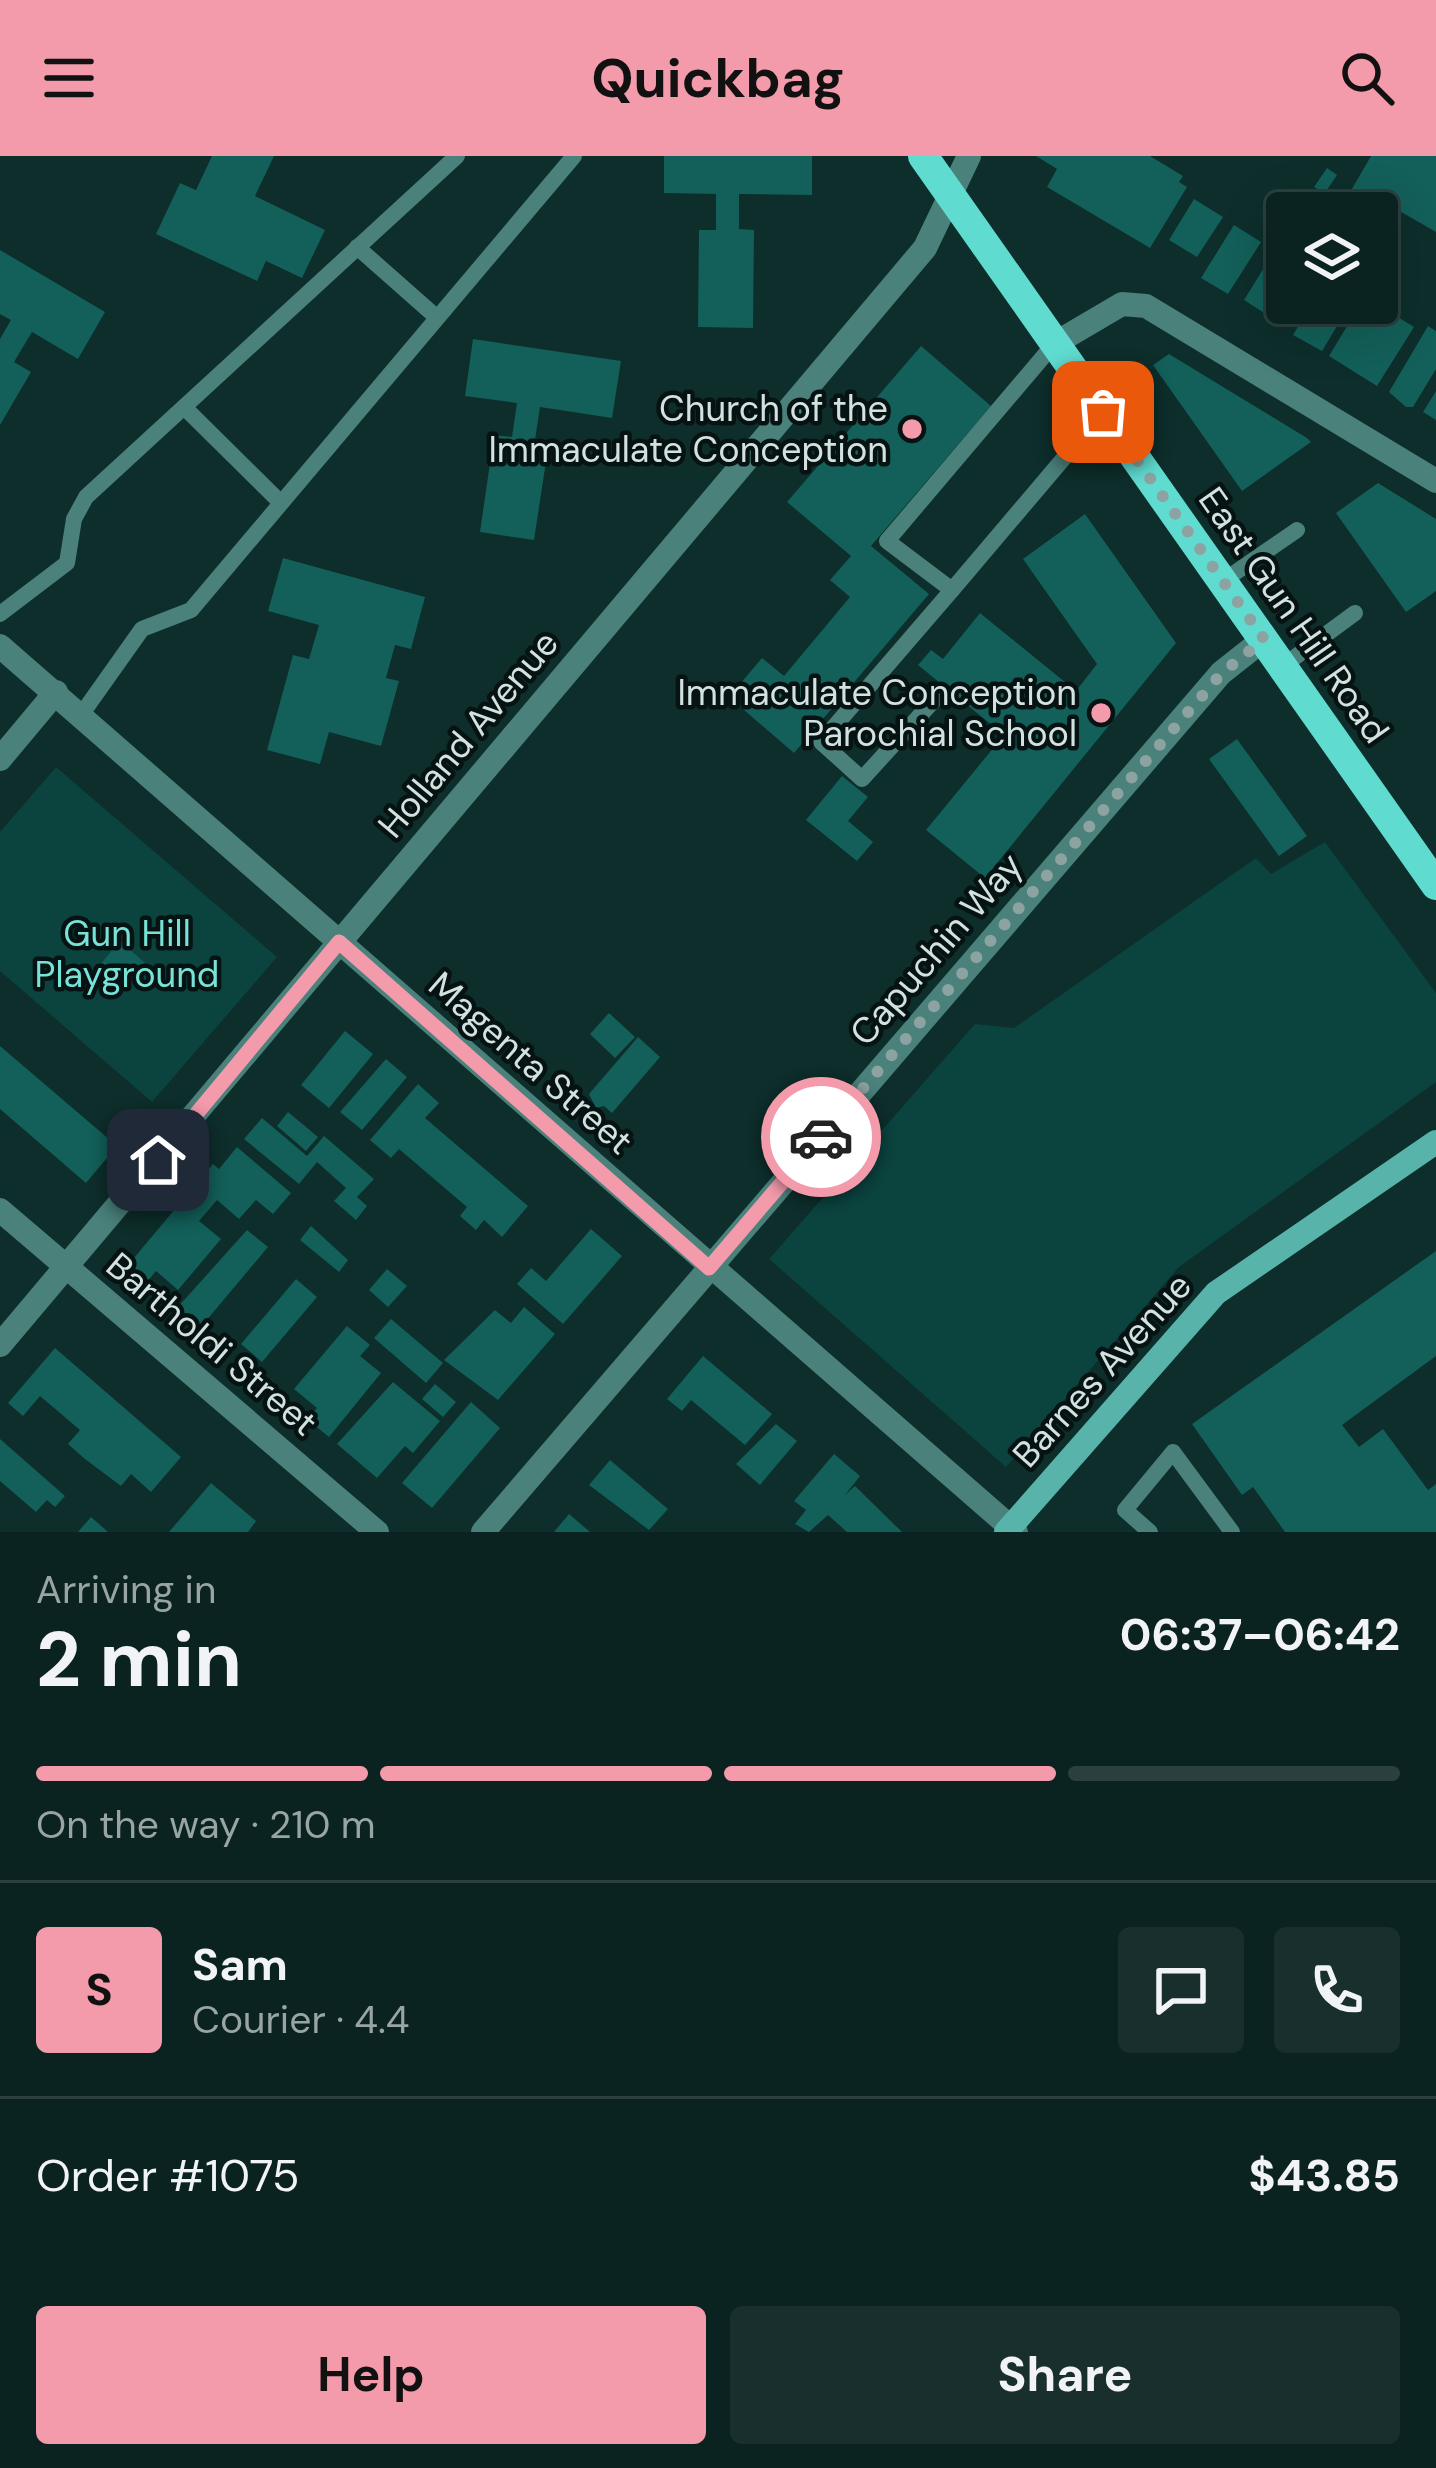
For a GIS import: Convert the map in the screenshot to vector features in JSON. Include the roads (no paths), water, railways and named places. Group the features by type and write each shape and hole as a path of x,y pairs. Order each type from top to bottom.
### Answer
{"main road":[{"name":"East Gun Hill Road","path":"922,156 1436,885"}],"street":[{"name":"Holland Avenue","path":"0,1345 925,248 969,156"},
{"path":"1054,344 1122,304 1145,306 1436,481"},
{"name":"Capuchin Way","path":"483,1532 1221,674 1264,639"},
{"name":"Magenta Street","path":"0,646 1011,1530"},
{"path":"0,759 56,692"},
{"name":"Barnes Avenue","path":"1011,1530 1216,1293 1436,1142"},
{"name":"Bartholdi Street","path":"0,1210 377,1532"}],"lane":[{"path":"0,614 67,563 77,508 457,156"},
{"path":"81,715 150,623 191,610 434,315 574,156"},
{"path":"357,247 434,315"},
{"path":"952,590 887,541 1054,344"},
{"path":"185,408 279,501"},
{"path":"935,699 862,779 821,742 1103,412"},
{"path":"1223,581 1297,530"},
{"path":"1283,666 1355,613"},
{"path":"1150,1532 1125,1510 1173,1452 1232,1532"}],"place":[{"name":"Church of the Immaculate Conception","path":"912,429"},
{"name":"Immaculate Conception Parochial School","path":"1101,713"}],"park label":[{"name":"Gun Hill Playground","path":"127,954"}]}
